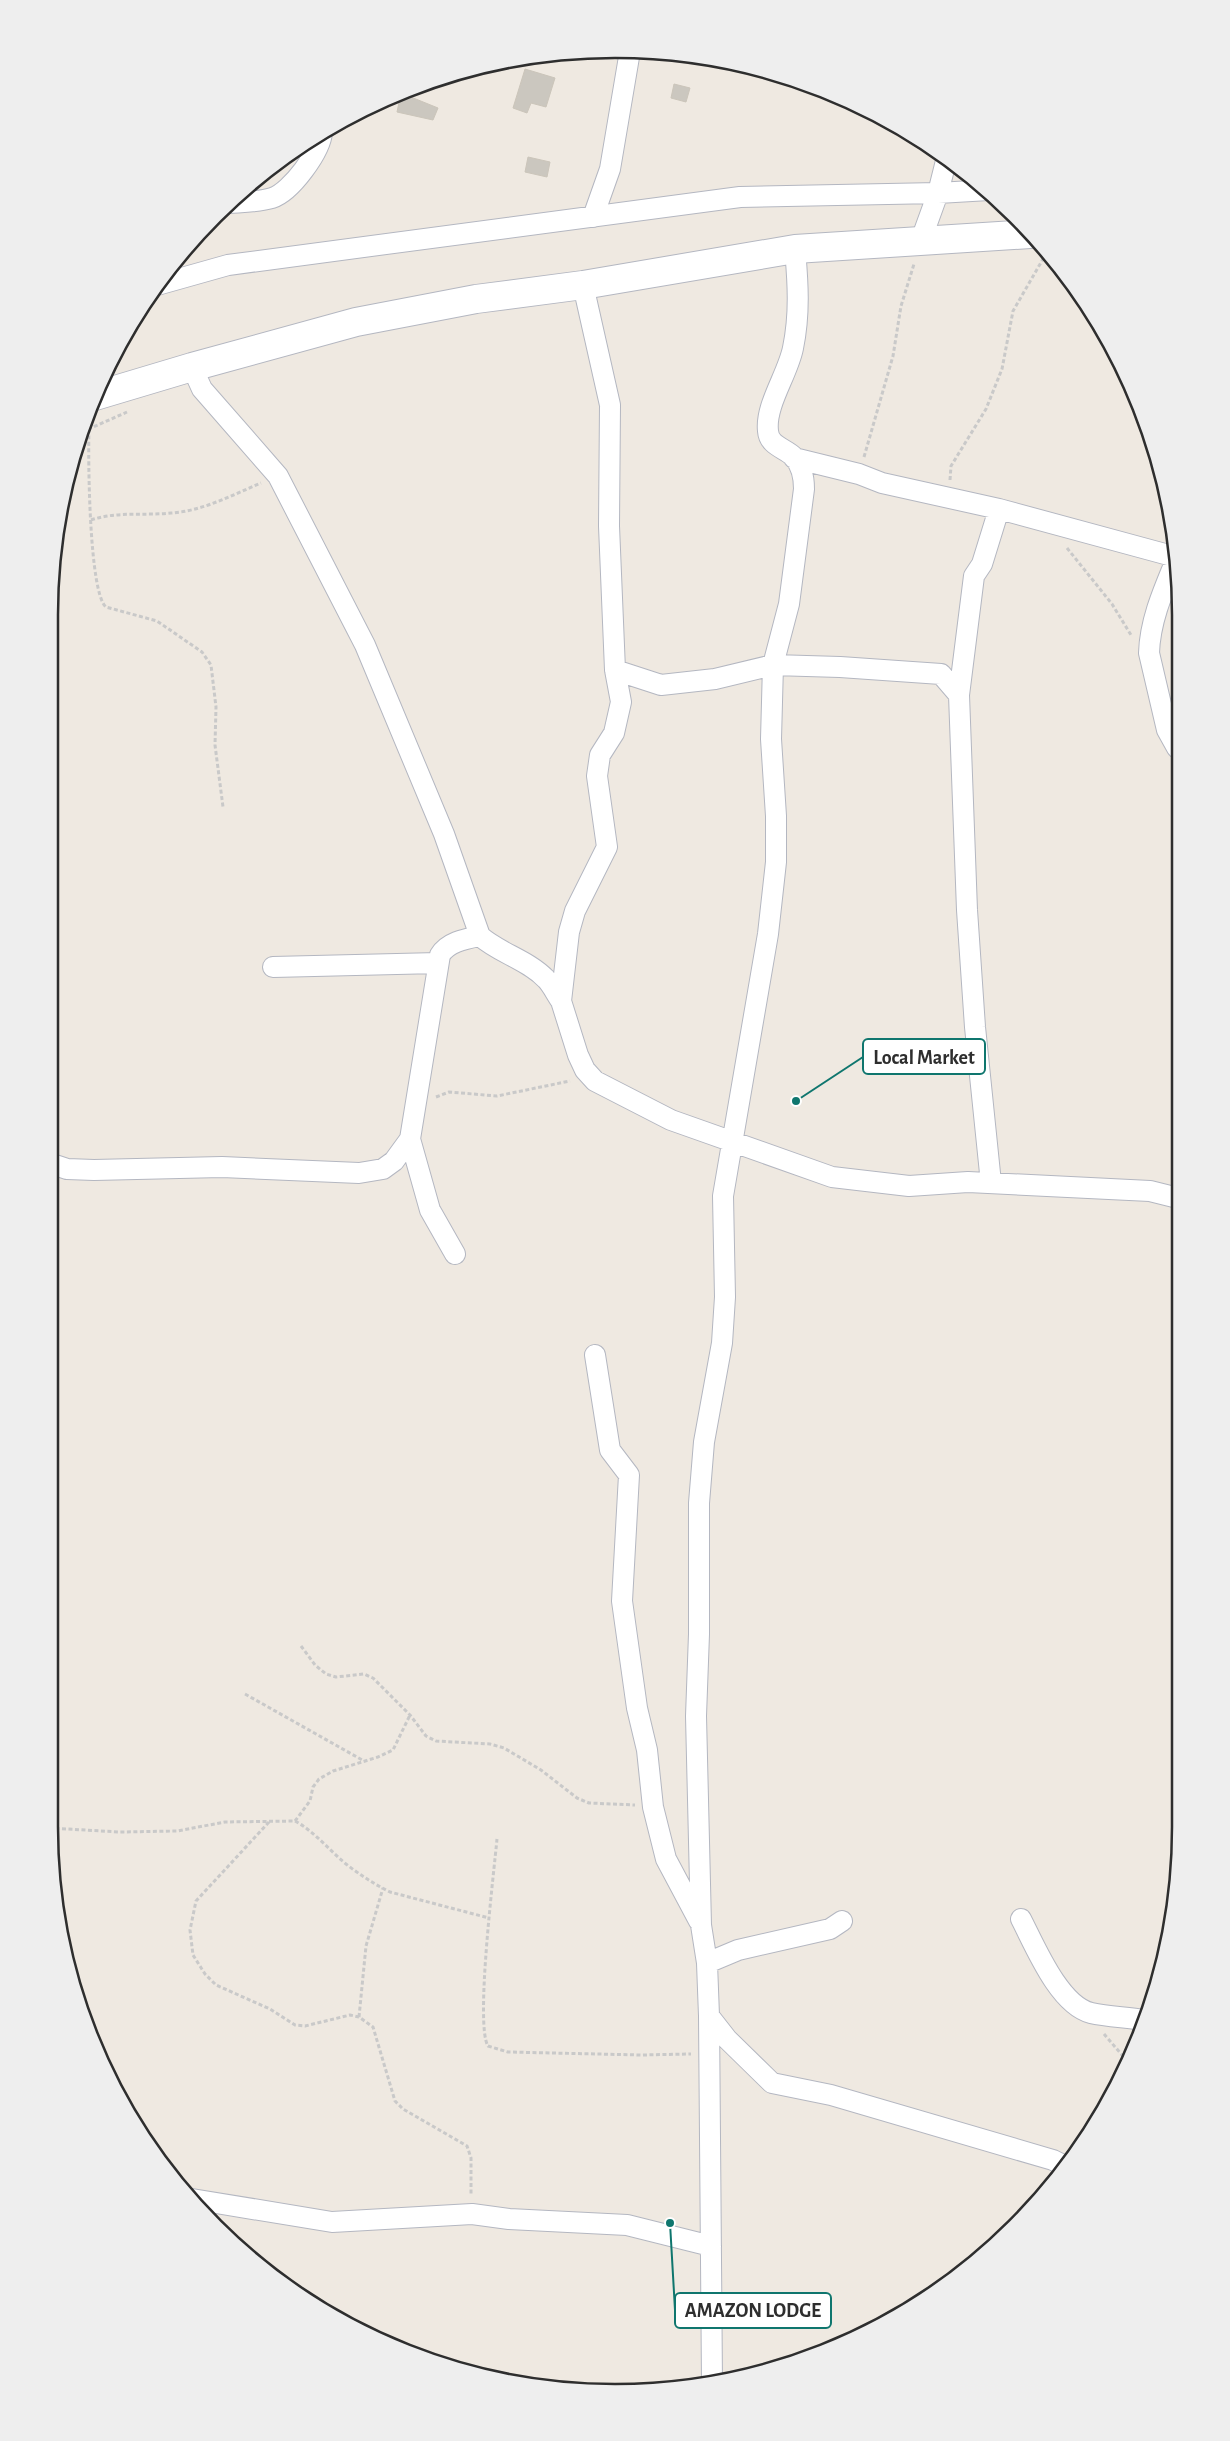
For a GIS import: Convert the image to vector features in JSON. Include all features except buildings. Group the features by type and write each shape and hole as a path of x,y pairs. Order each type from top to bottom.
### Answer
{"main road":[{"path":"104,393 356,322 476,299 583,285 795,249 1022,234"}],"street":[{"path":"592,217 610,169 629,58"},
{"path":"241,202 263,200 281,194 314,156 322,141"},
{"path":"921,240 938,193 945,166"},
{"path":"169,281 228,264 740,197 976,191"},
{"path":"795,249 799,294 792,349 768,418 771,442 794,458 860,474 882,483 999,508 1169,556"},
{"path":"561,1001 569,932 575,911 607,847 597,776 600,755 614,733 621,702 615,670 609,526 610,404 583,285"},
{"path":"192,367 202,389 278,476 365,644 387,692 417,771 444,834 480,936 492,946 536,970 546,979 561,1001 578,1055 585,1070 592,1078 671,1120 832,1177 909,1186 991,1183 1150,1191 1172,1196"},
{"path":"712,2375 709,2016 707,1963 701,1925 696,1716 699,1634 699,1503 704,1442 722,1344 725,1297 723,1196 731,1140 768,934 776,862 776,816 771,739 773,665 788,604 804,489 804,476 794,458"},
{"path":"991,1183 975,1027 967,910 959,695 974,576 982,564 999,508"},
{"path":"1170,572 1160,598 1149,642 1149,652 1167,730 1172,739"},
{"path":"615,670 661,685 715,679 773,665 840,667 941,674 959,695"},
{"path":"455,1254 430,1210 410,1139 438,962 443,950 460,940 480,936"},
{"path":"274,968 438,962"},
{"path":"58,1166 67,1169 94,1170 222,1167 359,1173 383,1169 394,1160 410,1139"},
{"path":"595,1355 610,1450 629,1476 622,1601 637,1708 647,1750 653,1807 666,1859 701,1925"},
{"path":"1021,1919 1051,1976 1074,2005 1091,2013 1138,2019"},
{"path":"707,1963 738,1950 830,1929 842,1921"},
{"path":"709,2016 727,2039 772,2083 831,2096 1059,2163"},
{"path":"202,2201 332,2222 472,2214 509,2219 627,2225 711,2246"}],"path":[{"path":"860,474 893,356 901,306 921,240"},
{"path":"949,498 952,466 986,409 1002,369 1013,311 1044,259"},
{"path":"90,429 129,411"},
{"path":"89,431 91,520 101,603 106,607 157,621 202,652 211,665 216,708 216,745 223,807"},
{"path":"91,520 120,514 172,513 200,508 278,476"},
{"path":"1046,522 1112,604 1132,637"},
{"path":"413,1119 434,1098 449,1092 497,1096 592,1078"},
{"path":"301,1646 314,1665 326,1674 336,1677 364,1674 374,1678 410,1715 426,1736 436,1741 490,1744 504,1748 541,1770 577,1798 589,1803 653,1807"},
{"path":"245,1694 364,1761"},
{"path":"295,1821 310,1801 313,1787 320,1779 333,1771 393,1750 410,1715"},
{"path":"58,1829 120,1832 167,1831 225,1822 295,1821 305,1827 347,1865 383,1888 490,1918"},
{"path":"268,1822 196,1901 190,1930 193,1955 205,1974 216,1985 270,2009 295,2025 305,2026 350,2015 359,2017 374,2027 395,2101 403,2109 467,2146 471,2158 472,2214"},
{"path":"497,1839 484,2012 486,2042 493,2049 508,2052 641,2055 709,2054"},
{"path":"359,2017 366,1946 383,1888"},
{"path":"1091,2013 1096,2023 1123,2056"}],"place":[{"name":"Local Market","path":"796,1101"},
{"name":"AMAZON LODGE","path":"670,2223"}]}
